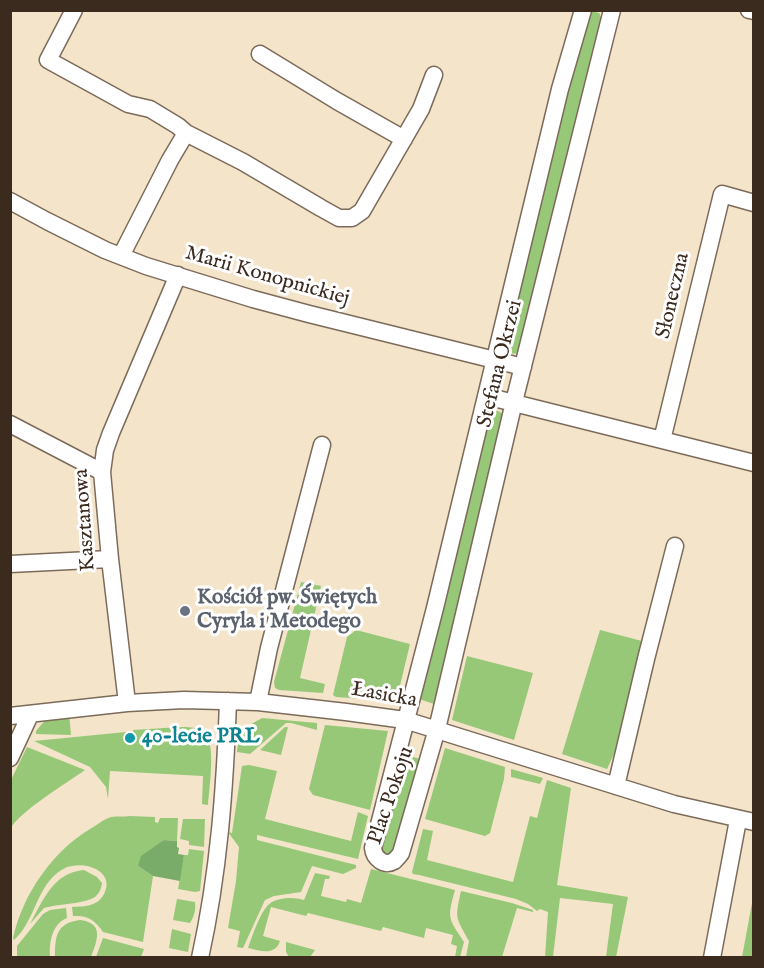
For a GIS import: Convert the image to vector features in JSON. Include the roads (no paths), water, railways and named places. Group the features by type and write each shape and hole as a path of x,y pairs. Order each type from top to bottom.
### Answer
{"street":[{"path":"74,10 48,60 128,104 150,109 186,132 339,218 352,218 362,211 421,109 434,75"},
{"name":"Stefana Okrzei","path":"405,720 435,608 560,89 582,10"},
{"name":"Stefana Okrzei","path":"437,729 514,402 612,10"},
{"path":"260,54 404,139"},
{"path":"121,256 164,170 186,132"},
{"name":"Słoneczna","path":"662,440 722,194 753,203"},
{"name":"Marii Konopnickiej","path":"10,201 105,250 146,266 309,314 523,367"},
{"name":"Kasztanowa","path":"127,703 102,472 105,450 111,433 178,275"},
{"path":"486,396 753,463"},
{"path":"10,424 102,472"},
{"path":"258,702 269,648 322,445"},
{"path":"616,786 675,546"},
{"path":"10,564 110,559"},
{"name":"Łasicka","path":"10,716 127,703 184,700 258,702 405,720 674,804 746,821"},
{"path":"200,957 210,914 218,860 228,701"},
{"path":"10,758 30,715"},
{"name":"Plac Pokoju","path":"405,720 373,848 373,854 385,863 395,861 401,853 437,729"},
{"path":"712,957 746,821"}],"place":[{"name":"Kościół pw. Świętych Cyryla i Metodego","path":"185,611"},
{"name":"40-lecie PRL","path":"130,738"}]}
